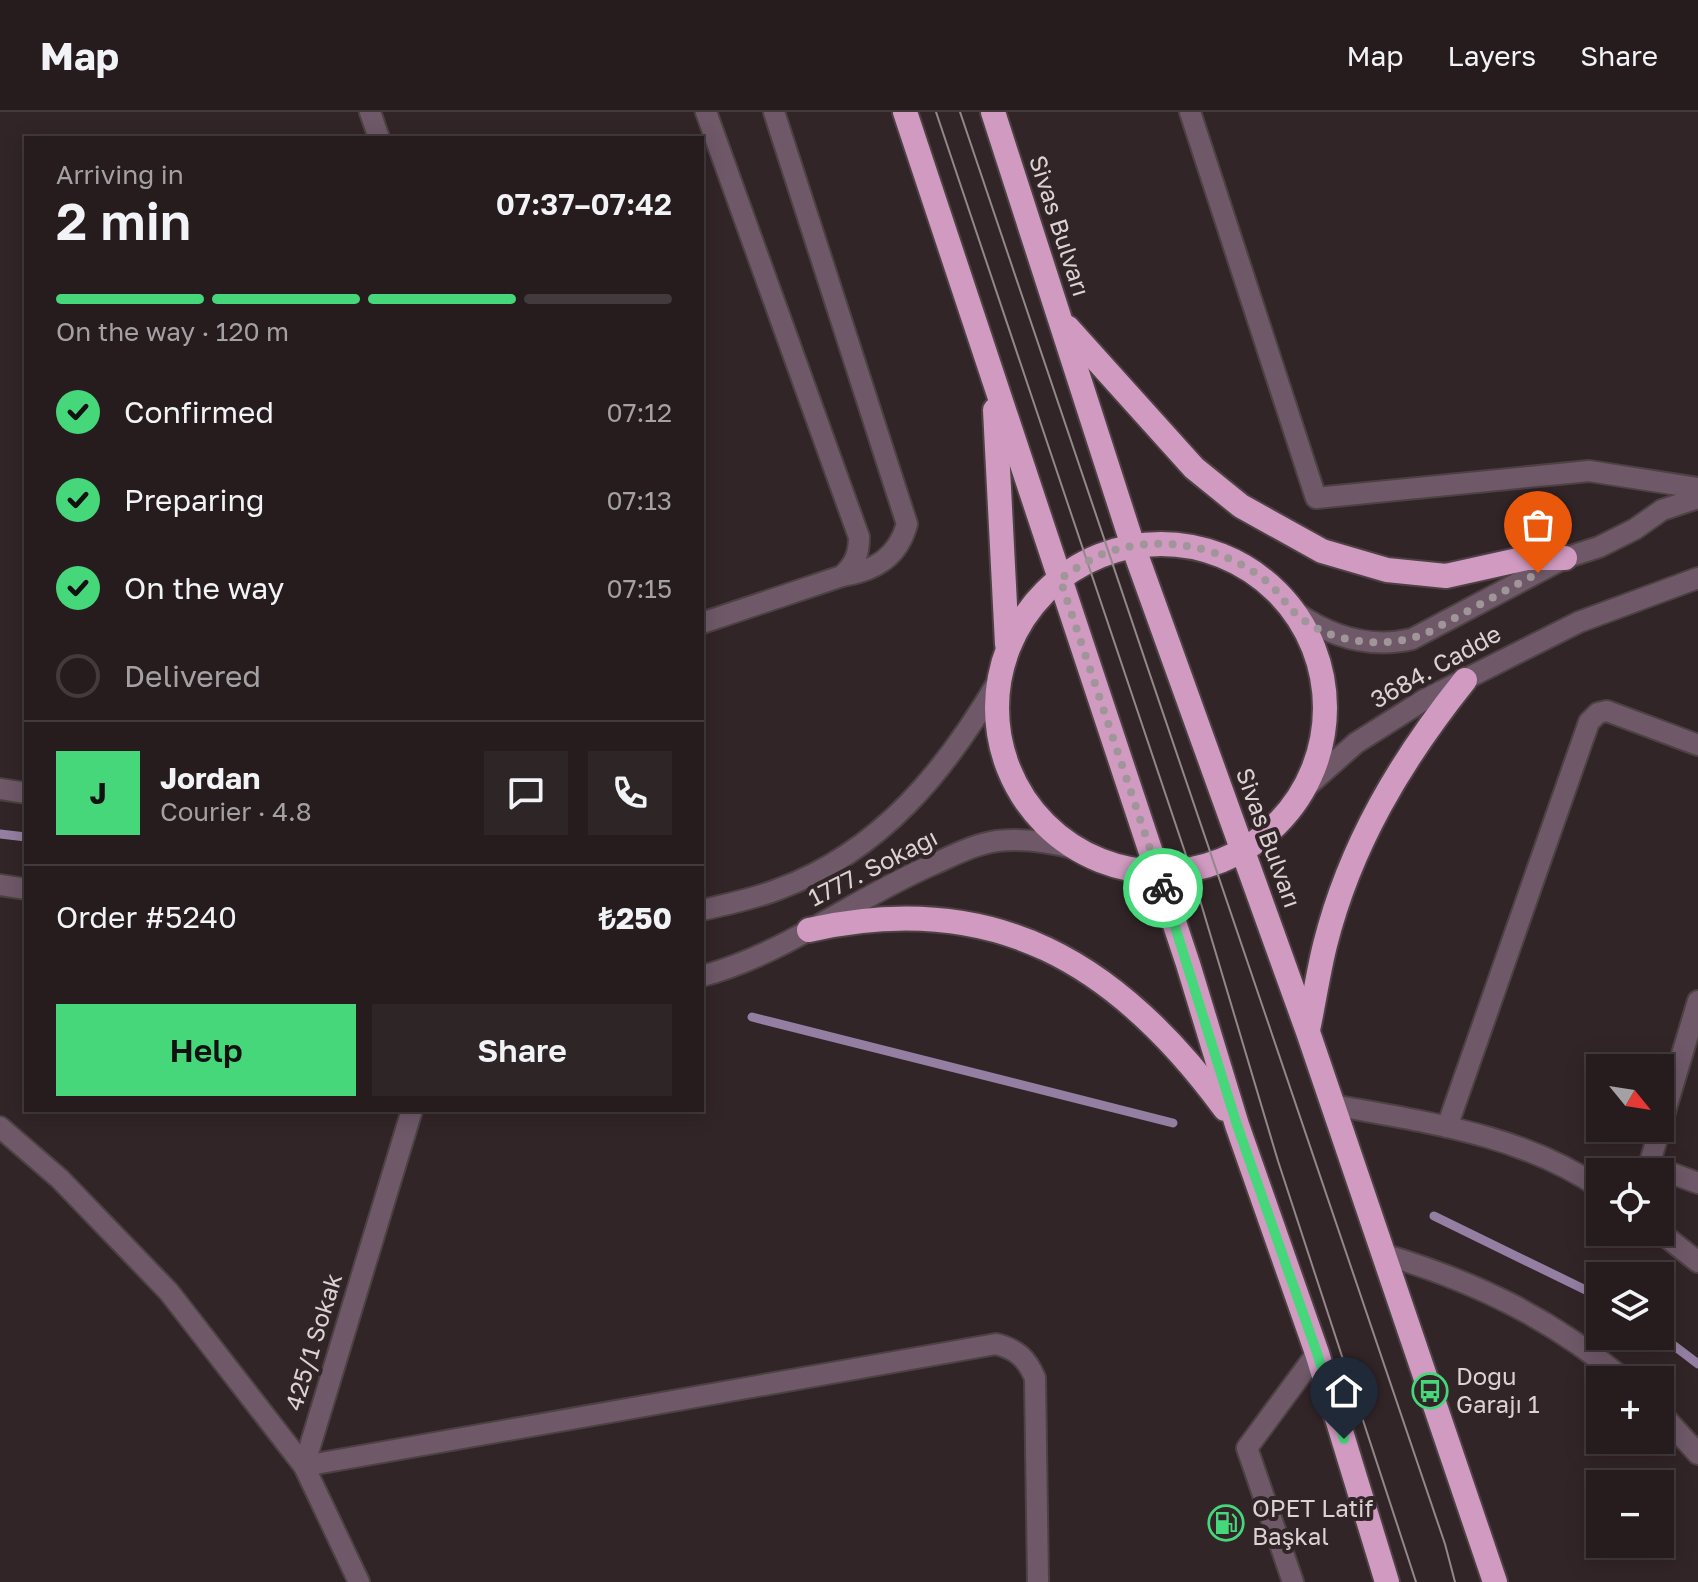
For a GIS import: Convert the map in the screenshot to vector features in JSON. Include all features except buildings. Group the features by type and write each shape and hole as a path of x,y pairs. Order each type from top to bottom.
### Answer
{"highway":[{"path":"905,112 1158,873 1237,1125 1317,1353 1387,1582"},
{"name":"Sivas Bulvarı","path":"993,112 1133,546 1308,1032 1495,1582"},
{"path":"1060,319 1194,468 1241,506 1322,551 1387,570 1446,576 1527,558 1565,558"},
{"path":"993,375 1008,649"},
{"path":"1162,543 1190,546 1218,553 1244,565 1267,582 1294,611 1316,652 1323,679 1323,737 1316,764 1287,814 1243,851 1191,870 1158,873 1129,870 1102,862 1053,833 1017,789 1005,763 999,735 996,706 1000,678 1020,623 1038,599 1060,579 1107,552 1133,546 1162,543"},
{"path":"1308,1032 1325,946 1355,857 1400,768 1429,724 1465,680"},
{"path":"809,930 844,923 914,917 980,926 1040,946 1089,972 1144,1015 1198,1074 1237,1125"}],"street":[{"path":"370,112 378,136"},
{"path":"706,112 859,537 856,559 842,576"},
{"path":"704,622 868,570 890,557 898,548 907,524 774,112"},
{"path":"1190,112 1316,498 1589,471 1698,488"},
{"name":"3684. Cadde","path":"1294,611 1311,623 1351,639 1396,643 1427,633 1565,558 1599,547 1635,529 1662,510 1698,498"},
{"name":"3684. Cadde","path":"1303,790 1356,743 1424,700 1579,622 1661,589 1698,578"},
{"name":"1777. Sokağı","path":"704,909 778,890 834,863 868,839 900,812 938,772 956,750 1000,678"},
{"path":"1447,1127 1592,716 1607,711 1698,745"},
{"path":"0,789 24,793"},
{"name":"1777. Sokağı","path":"704,975 755,958 915,872 976,846 1035,840 1076,849"},
{"path":"0,885 24,889"},
{"path":"1651,1158 1698,1001"},
{"path":"1333,1105 1447,1127 1518,1147 1586,1180"},
{"name":"425/1 Sokak","path":"304,1466 411,1112"},
{"path":"0,1127 60,1179 169,1292 304,1466 359,1582"},
{"path":"1674,1176 1698,1183"},
{"path":"1674,1243 1698,1262"},
{"path":"1383,1254 1435,1270 1523,1309 1565,1334 1607,1366"},
{"path":"304,1466 996,1344 1020,1354 1035,1378 1038,1582"},
{"path":"1293,1582 1247,1448 1317,1353"},
{"path":"1674,1427 1698,1454"}],"waterway":[{"path":"0,834 24,837"},
{"path":"752,1017 1173,1123"},
{"path":"1434,1216 1586,1290"},
{"path":"1674,1346 1698,1364"}],"tram line":[{"path":"936,112 1191,870 1278,1161 1416,1582"},
{"path":"960,112 1445,1544 1455,1582"}],"way so far":[{"path":"1163,888 1060,579 1107,552 1162,543 1190,546 1218,553 1244,565 1267,582 1294,611 1330,632 1351,639 1396,643 1427,633 1538,573"}],"place":[{"name":"Doğu Garajı 1","path":"1430,1391"},
{"name":"OPET Latif Başkal","path":"1226,1523"}],"route":[{"path":"1163,888 1237,1125 1344,1439"}]}
